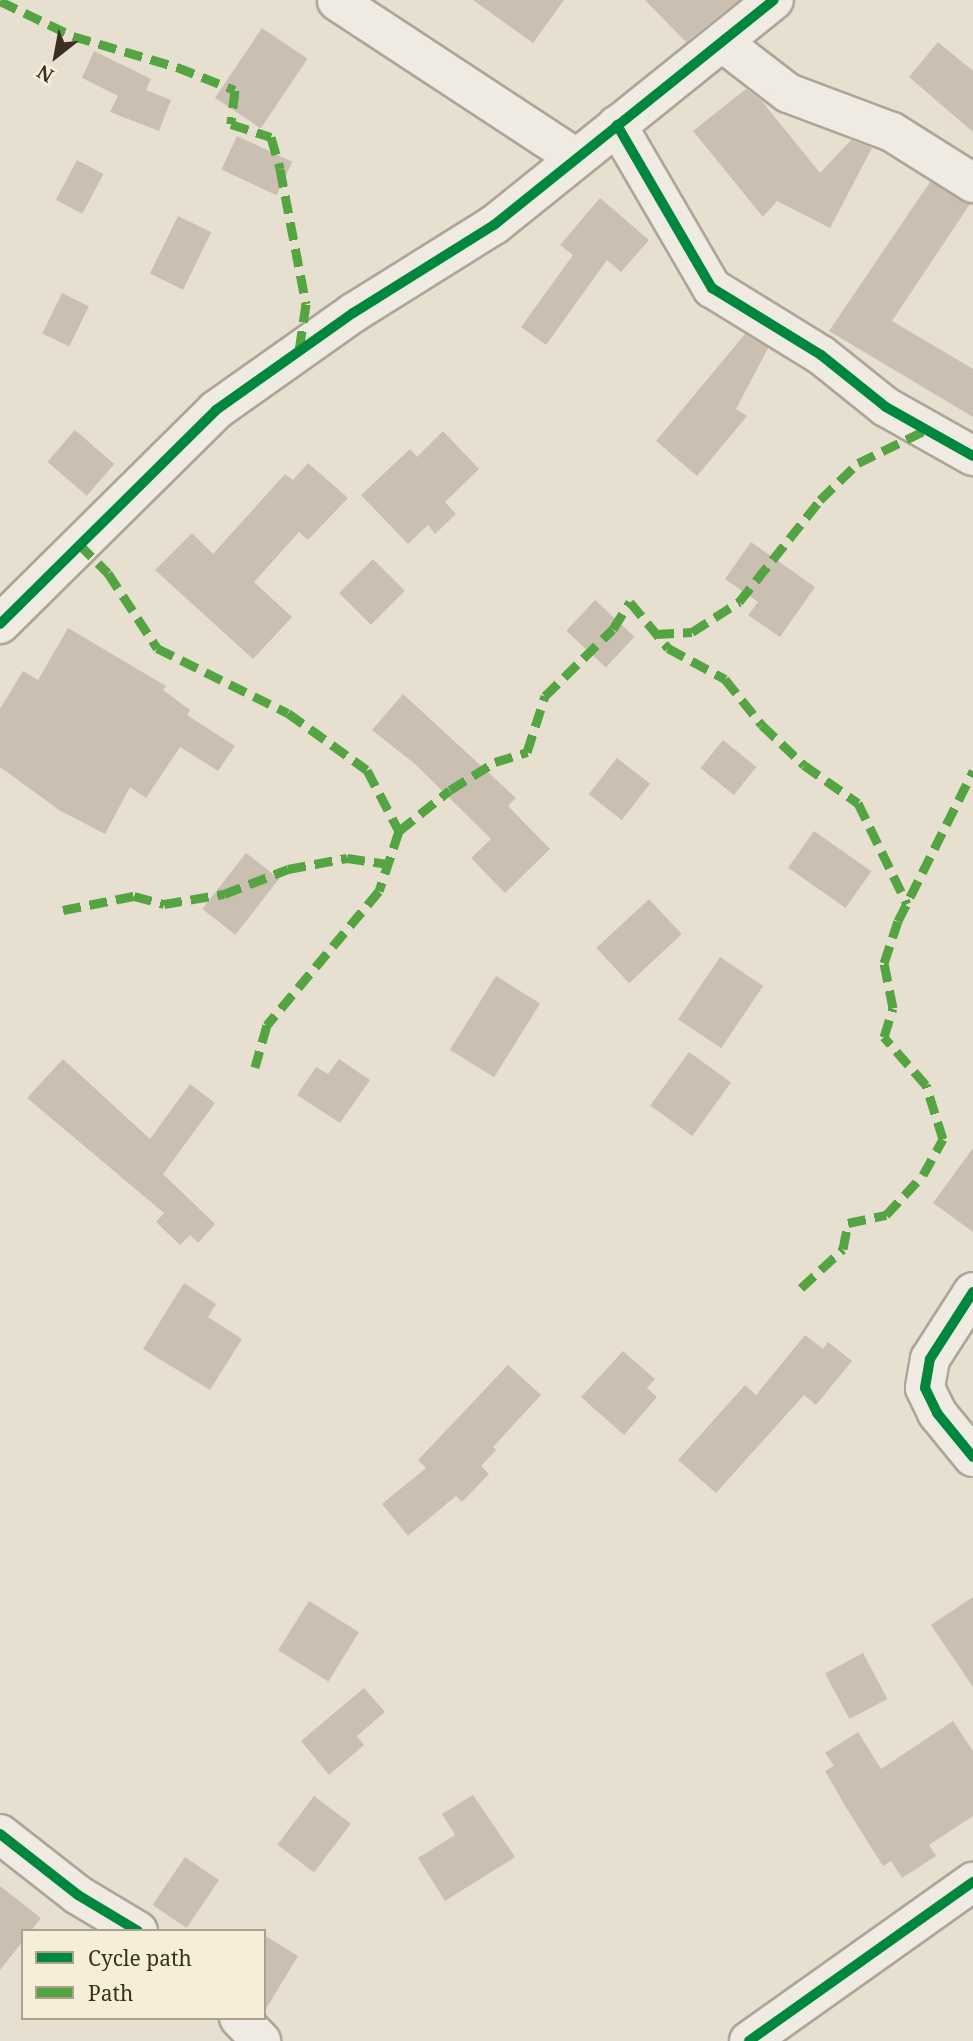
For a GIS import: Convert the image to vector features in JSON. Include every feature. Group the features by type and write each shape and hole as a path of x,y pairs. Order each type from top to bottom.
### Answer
{"street":[{"path":"336,0 576,158"},
{"path":"0,624 216,410 353,313 494,225 774,0"},
{"path":"723,43 788,93 891,132 973,183"},
{"path":"617,125 712,288 821,355 886,407 973,456"},
{"path":"973,1292 930,1359 925,1388 937,1413 973,1457"},
{"path":"0,1834 78,1895 135,1929"},
{"path":"749,2041 973,1882"},
{"path":"241,2020 261,2041"}],"building":[{"path":"473,0 564,0 533,43"},
{"path":"645,0 739,0 686,42"},
{"path":"262,28 308,59 261,128 215,98"},
{"path":"938,42 973,71 973,132 909,77"},
{"path":"94,51 151,79 146,90 171,100 159,131 110,112 118,96 82,78"},
{"path":"746,89 761,100 820,173 851,140 872,148 830,228 777,201 763,217 693,131"},
{"path":"237,136 292,162 277,195 221,170"},
{"path":"77,160 103,174 82,214 56,200"},
{"path":"930,182 970,204 892,321 973,369 973,417 829,331"},
{"path":"600,198 649,240 621,272 607,260 546,345 521,327 573,255 560,245"},
{"path":"178,216 211,232 183,290 150,274"},
{"path":"62,293 89,306 69,347 42,333"},
{"path":"745,334 768,348 736,409 747,416 697,476 656,441"},
{"path":"75,430 114,464 87,496 47,462"},
{"path":"443,431 479,469 445,502 456,514 435,534 428,525 408,544 361,495 410,449 417,457"},
{"path":"308,463 348,498 308,540 299,532 254,582 292,617 253,659 155,570 192,533 213,554 285,474 293,480"},
{"path":"751,542 815,587 780,637 748,615 758,602 725,579"},
{"path":"373,559 405,591 371,625 339,593"},
{"path":"595,600 634,637 606,668 566,631"},
{"path":"68,628 166,686 163,690 190,710 187,715 235,746 218,771 180,747 146,798 130,787 105,834 59,810 0,767 0,709 23,671 38,680"},
{"path":"403,694 516,798 508,806 550,849 505,893 471,858 491,839 415,764 372,730"},
{"path":"723,740 756,767 734,795 700,768"},
{"path":"617,758 650,784 622,820 589,794"},
{"path":"814,831 871,871 846,908 788,868"},
{"path":"246,853 279,879 235,935 202,909"},
{"path":"649,899 682,934 629,983 596,948"},
{"path":"720,957 763,986 721,1048 678,1019"},
{"path":"496,976 540,1004 494,1077 450,1050"},
{"path":"689,1052 731,1083 692,1136 650,1105"},
{"path":"63,1059 150,1139 190,1084 215,1103 163,1174 215,1224 198,1243 190,1235 180,1245 156,1222 164,1213 27,1098"},
{"path":"339,1059 370,1080 340,1123 297,1095 316,1067 328,1074"},
{"path":"973,1148 973,1232 933,1203"},
{"path":"184,1283 216,1304 208,1317 242,1339 210,1390 143,1349"},
{"path":"805,1335 823,1349 828,1342 852,1361 816,1405 804,1395 716,1493 678,1460 745,1385 756,1395"},
{"path":"623,1351 655,1379 647,1388 657,1397 624,1435 581,1397"},
{"path":"508,1365 541,1395 493,1447 496,1450 481,1466 489,1474 462,1502 456,1496 408,1536 382,1504 426,1468 418,1460"},
{"path":"973,1597 973,1687 931,1625"},
{"path":"309,1601 359,1632 328,1681 278,1650"},
{"path":"863,1653 887,1699 849,1719 825,1673"},
{"path":"364,1688 385,1712 357,1736 364,1745 329,1775 301,1741"},
{"path":"953,1721 973,1751 973,1816 929,1845 936,1856 902,1878 891,1861 883,1866 847,1809 825,1771 834,1766 825,1753 858,1732 881,1769"},
{"path":"473,1795 515,1857 445,1901 418,1858 455,1835 442,1814"},
{"path":"314,1796 351,1824 314,1872 277,1845"},
{"path":"185,1857 219,1880 187,1928 153,1905"},
{"path":"0,1886 41,1918 33,1929 21,1929 21,1944 0,1970"},
{"path":"266,1936 298,1956 266,2009"}],"marked path":[{"path":"0,1 73,36 177,67 235,90 231,124 271,137 280,169 306,304 299,351"},
{"path":"656,634 692,632 739,602 820,500 858,463 926,430"},
{"path":"79,544 108,573 157,648 288,713 367,770 399,831 379,891 267,1025 255,1067"},
{"path":"399,831 450,790 495,762 527,752 545,696 613,629 630,602 668,648 725,679 762,725 804,765 858,803 907,904"},
{"path":"801,1288 843,1249 848,1223 886,1215 923,1175 943,1139 926,1085 884,1037 893,1008 884,963 898,921 973,771"},
{"path":"63,910 134,896 164,904 224,894 288,869 347,858 388,864"}],"cycle path":[{"path":"0,624 216,410 353,313 494,225 774,0"},
{"path":"617,125 712,288 821,355 886,407 973,456"},
{"path":"973,1292 930,1359 925,1388 937,1413 973,1457"},
{"path":"0,1834 78,1895 135,1929"},
{"path":"749,2041 973,1882"}]}
